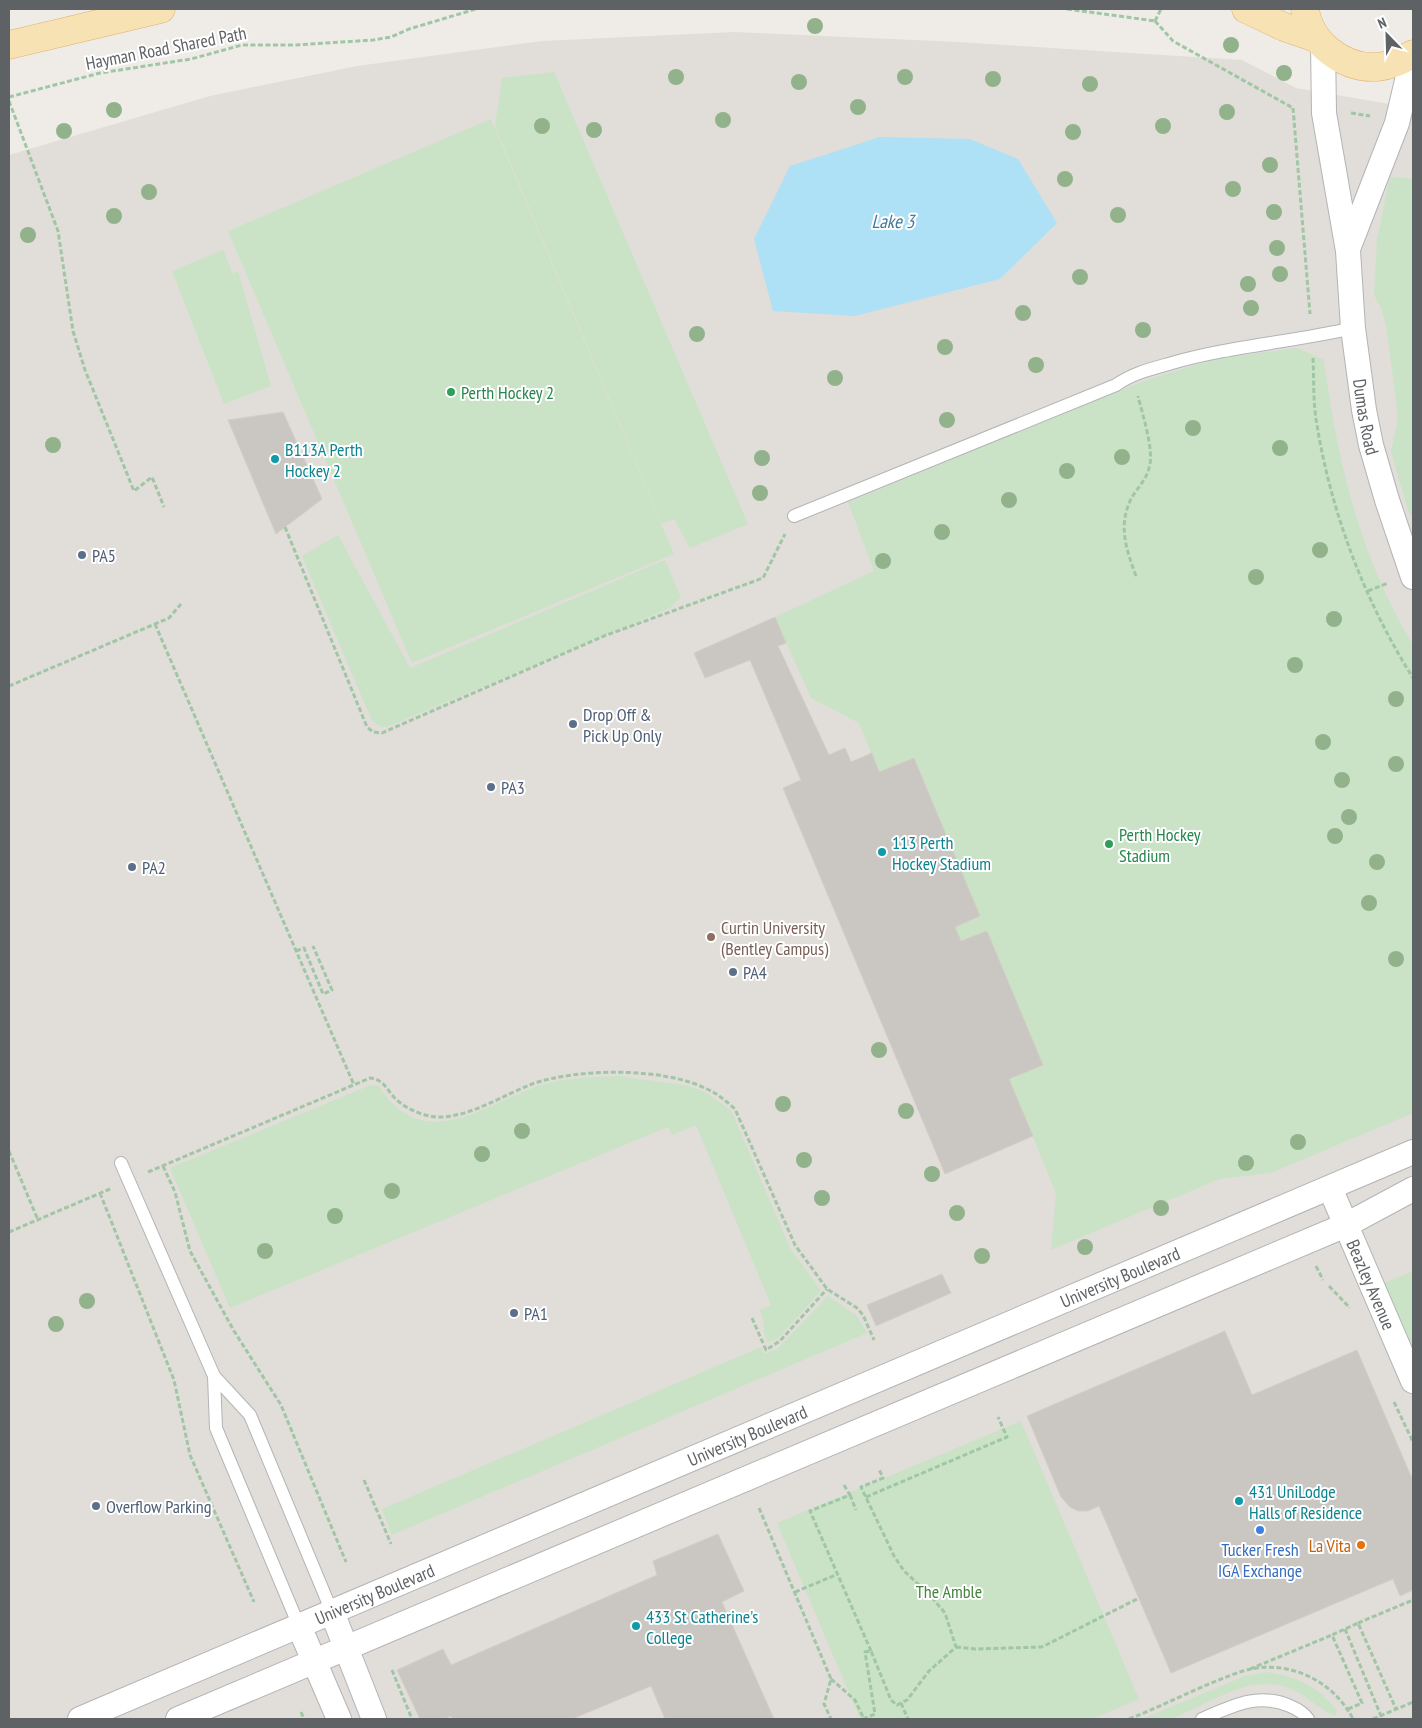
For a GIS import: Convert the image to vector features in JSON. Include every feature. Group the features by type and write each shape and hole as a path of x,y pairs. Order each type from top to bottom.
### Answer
{"main road":[{"path":"9,45 161,9"},
{"path":"1246,9 1319,41 1338,57 1366,66 1376,67 1396,63 1413,54"},
{"path":"1306,9 1306,17 1319,41"}],"street":[{"name":"Dumas Road","path":"1319,41 1324,112 1348,251 1353,328 1370,445 1406,536 1413,577"},
{"name":"Dumas Road","path":"1348,251 1396,123 1413,54"},
{"name":"University Boulevard","path":"80,1719 1330,1188 1411,1159"},
{"name":"Beazley Avenue","path":"1330,1188 1413,1381"},
{"path":"178,1719 1346,1225 1413,1189"},
{"path":"332,1612 374,1719"},
{"path":"299,1626 339,1719"}],"lane":[{"path":"794,516 1116,385 1132,374 1246,345 1312,337 1353,328"},
{"path":"121,1163 214,1376 250,1415 314,1563 332,1612"},
{"path":"214,1376 216,1428 299,1626"},
{"path":"1202,1719 1240,1703 1259,1699 1286,1704 1308,1719"}],"path":[{"name":"Hayman Road Shared Path","path":"9,97 100,73 191,59 242,45 296,45 391,37 410,29 476,9"},
{"path":"1067,9 1155,21 1173,41 1293,108 1312,337 1316,418 1329,485 1364,585 1387,634 1413,678"},
{"path":"1155,21 1161,9"},
{"path":"9,101 58,231 73,331 93,391 134,491 152,477 164,507"},
{"path":"1132,374 1146,424 1150,467 1130,501 1123,525 1125,545 1136,576"},
{"path":"284,527 367,727 373,732 382,734 604,636 763,578 794,516"},
{"path":"9,686 169,618 181,604"},
{"path":"155,624 354,1086"},
{"path":"296,951 304,948 323,994 332,990 313,946"},
{"path":"9,1232 370,1078 384,1083 397,1101 409,1109 442,1117 462,1114 548,1079 582,1072 618,1072 654,1076 706,1088 722,1098 739,1116 795,1245 827,1289 857,1308 867,1322 874,1340"},
{"path":"9,1151 38,1220"},
{"path":"163,1166 175,1192 190,1251 234,1331 281,1405 346,1562"},
{"path":"100,1193 174,1380 190,1455 254,1602"},
{"path":"752,1318 766,1350 780,1341 827,1289"},
{"path":"866,1497 1007,1437 998,1417"},
{"path":"879,1469 883,1478 861,1487 894,1556 904,1571 929,1594 944,1613 956,1647"},
{"path":"364,1480 391,1544"},
{"path":"844,1485 856,1510"},
{"path":"850,1495 810,1511 891,1700 897,1705 907,1700 929,1671 956,1647 975,1649 1042,1647 1139,1598"},
{"path":"760,1508 831,1679 856,1700 864,1719 876,1714 865,1652 871,1651"},
{"path":"795,1592 838,1574"},
{"path":"1244,1671 1413,1600"},
{"path":"1358,1623 1396,1709"},
{"path":"1345,1629 1381,1716"},
{"path":"1332,1635 1362,1703 1348,1709"},
{"path":"392,1670 412,1719"},
{"path":"831,1679 824,1704 831,1719"},
{"path":"1373,1719 1413,1702"},
{"path":"901,1703 908,1719"},
{"path":"301,1712 304,1719"}],"shaded area":[{"name":"Curtin University (Bentley Campus)","path":"735,32 959,42 1242,60 1296,88 1413,108 1413,1719 9,1719 9,155 210,96 357,66 542,41"}],"green space":[{"path":"554,72 748,524 690,548 674,519 662,524 495,126 502,78"},
{"name":"Perth Hockey 2","path":"491,119 674,554 412,663 228,231"},
{"path":"1390,177 1413,179 1413,516 1409,513 1391,452 1398,418 1387,331 1382,310 1374,295 1377,239"},
{"path":"223,250 233,274 238,271 271,386 224,404 172,271"},
{"path":"1297,348 1324,360 1329,398 1344,471 1365,543 1394,612 1413,645 1413,1113 1271,1173 1219,1179 1051,1250 1056,1193 1009,1079 1043,1065 987,931 961,941 955,927 980,916 914,759 879,772 859,723 811,698 775,617 874,571 848,502 1149,379 1220,358"},
{"path":"338,535 410,668 665,560 681,597 670,608 387,727 381,727 372,721 302,556"},
{"path":"619,1076 689,1086 705,1092 731,1110 790,1248 821,1291 778,1338 768,1343 766,1339 760,1310 771,1305 696,1125 672,1135 668,1127 230,1308 170,1168 371,1085 379,1086 395,1106 413,1118 432,1122 451,1120 471,1114 532,1088 553,1082"},
{"path":"1413,1271 1413,1357 1382,1284"},
{"path":"828,1296 857,1316 867,1333 392,1535 382,1509 761,1347 764,1354 777,1349"},
{"name":"The Amble","path":"1021,1421 1139,1699 1092,1719 860,1719 777,1523"},
{"path":"1266,1672 1296,1679 1314,1688 1337,1710 1335,1716 1293,1690 1270,1684 1241,1688 1169,1719 1142,1719 1245,1676"}],"water":[{"name":"Lake 3","path":"880,137 970,139 1018,159 1057,223 1000,279 855,316 773,311 754,239 790,166"}],"building":[{"name":"B113A Perth Hockey 2","path":"283,412 322,499 276,534 228,420"},
{"name":"113 Perth Hockey Stadium","path":"775,617 786,643 778,646 829,755 845,748 851,762 872,753 879,772 914,758 980,916 955,927 961,941 987,931 1043,1065 1009,1079 1033,1136 945,1174 783,788 801,780 750,660 705,678 694,653"},
{"path":"942,1274 951,1293 876,1326 867,1305"},
{"name":"431 UniLodge Halls of Residence","path":"1225,1331 1252,1395 1357,1350 1413,1481 1413,1590 1400,1596 1393,1579 1171,1673 1099,1506 1088,1511 1078,1511 1070,1507 1061,1497 1027,1416"},
{"name":"433 St Catherine's College","path":"718,1534 744,1591 722,1602 774,1719 665,1719 651,1686 572,1719 453,1719 451,1716 444,1719 420,1719 397,1670 443,1649 451,1665 657,1575 653,1561"}],"place":[{"name":"Perth Hockey 2","path":"451,392"},
{"name":"B113A Perth Hockey 2","path":"275,459"},
{"name":"PA5","path":"82,555"},
{"name":"Drop Off & Pick Up Only","path":"573,724"},
{"name":"PA3","path":"491,787"},
{"name":"Perth Hockey Stadium","path":"1109,844"},
{"name":"113 Perth Hockey Stadium","path":"882,852"},
{"name":"PA2","path":"132,867"},
{"name":"Curtin University (Bentley Campus)","path":"711,937"},
{"name":"PA4","path":"733,972"},
{"name":"PA1","path":"514,1313"},
{"name":"431 UniLodge Halls of Residence","path":"1239,1501"},
{"name":"Overflow Parking","path":"96,1506"},
{"name":"Tucker Fresh IGA Exchange","path":"1260,1530"},
{"name":"La Vita","path":"1361,1545"},
{"name":"433 St Catherine's College","path":"636,1626"}]}
